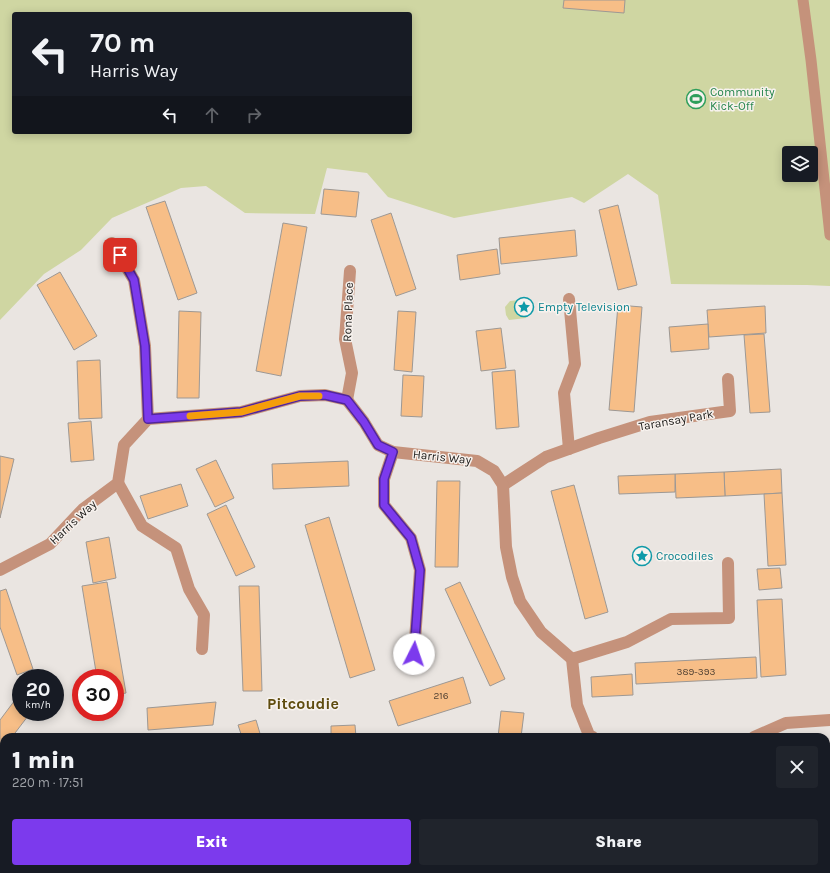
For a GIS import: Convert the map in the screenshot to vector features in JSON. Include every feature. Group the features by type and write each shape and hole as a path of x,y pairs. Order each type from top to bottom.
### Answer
{"street":[{"path":"112,243 134,280 145,346 148,419"},
{"name":"Rona Place","path":"347,400 352,373 345,339 350,271"},
{"path":"569,299 575,364 564,393 569,449"},
{"name":"Taransay Park","path":"503,484 546,457 599,438 650,422 730,411 728,379"},
{"path":"202,649 204,615 189,589 176,548 142,526 118,483 124,445 148,419 241,412 300,396 325,395 347,400"},
{"name":"Harris Way","path":"347,400 364,422 378,445 393,452 477,461 494,471 503,484"},
{"path":"393,452 384,479 384,505 411,538 420,570 414,654"},
{"name":"Harris Way","path":"0,570 50,544 83,509 118,483"},
{"path":"503,484 506,547 512,577 520,601 541,632 572,659 577,704 590,733"},
{"path":"572,659 627,642 671,619 729,618 728,563"},
{"path":"763,733 786,723 830,720"}],"lane":[{"path":"803,0 830,234"}],"green space":[{"path":"0,0 830,0 830,286 671,284 658,195 628,174 584,203 572,197 454,218 388,197 367,173 327,168 315,214 245,213 206,186 181,188 112,218 81,250 44,274 0,320"},
{"path":"519,300 528,304 533,303 534,310 528,311 526,318 509,320 506,315 505,307 510,301"}],"building":[{"path":"564,0 625,0 624,13 563,8"},
{"path":"324,189 359,192 356,217 321,214"},
{"path":"165,201 197,293 178,300 146,207"},
{"path":"618,205 637,285 618,290 599,210"},
{"path":"391,213 416,289 396,296 371,220"},
{"path":"283,223 307,227 281,376 256,371"},
{"path":"575,230 577,256 501,264 499,238"},
{"path":"497,249 500,274 460,280 457,255"},
{"path":"60,272 97,336 74,350 37,285"},
{"path":"618,305 642,307 634,412 609,410"},
{"path":"765,306 766,333 709,337 707,310"},
{"path":"179,311 201,312 199,398 177,398"},
{"path":"398,311 416,312 412,372 394,370"},
{"path":"708,324 709,349 671,352 669,327"},
{"path":"501,328 506,368 481,371 476,331"},
{"path":"764,334 770,412 750,413 744,335"},
{"path":"100,360 102,418 79,419 77,361"},
{"path":"515,370 519,427 496,429 492,372"},
{"path":"403,375 424,376 422,417 401,416"},
{"path":"91,421 94,460 71,462 68,423"},
{"path":"0,456 14,459 0,518"},
{"path":"216,460 234,498 215,507 196,469"},
{"path":"348,461 349,486 273,489 272,464"},
{"path":"781,469 782,493 725,496 724,472"},
{"path":"724,472 725,496 676,498 675,474"},
{"path":"675,474 675,492 619,494 618,476"},
{"path":"437,481 460,481 458,567 435,567"},
{"path":"181,484 188,506 148,519 140,496"},
{"path":"574,485 608,612 585,619 551,491"},
{"path":"782,493 786,565 768,566 764,494"},
{"path":"226,505 255,567 236,576 207,514"},
{"path":"329,517 375,670 350,678 305,525"},
{"path":"109,537 116,578 93,583 86,542"},
{"path":"780,568 782,588 759,590 757,569"},
{"path":"107,582 122,669 96,669 82,586"},
{"path":"460,582 505,679 490,686 445,589"},
{"path":"239,586 259,586 262,691 243,691"},
{"path":"6,589 33,669 15,669 0,627 0,591"},
{"path":"782,599 786,675 761,677 757,600"},
{"path":"756,657 757,678 636,684 635,663"},
{"path":"632,674 633,695 592,697 591,677"},
{"path":"463,677 471,703 398,726 389,701"},
{"path":"124,681 126,693 124,693"},
{"path":"216,702 213,725 148,730 147,708"},
{"path":"12,704 12,721 24,721 15,733 0,733 0,720"},
{"path":"501,711 524,713 522,733 498,733"},
{"path":"256,720 260,733 241,733 238,725"},
{"path":"355,725 356,733 331,733 331,726"}],"slow traffic":[{"path":"190,416 241,412 300,396 319,396"}],"place":[{"name":"Community Kick-Off","path":"696,99"},
{"name":"Empty Television","path":"524,307"},
{"name":"Crocodiles","path":"642,556"}],"district":[{"name":"Pitcoudie","path":"303,703"}],"route":[{"path":"120,255 134,280 145,346 148,419 241,412 300,396 325,395 347,400 364,422 378,445 393,452 384,479 384,505 411,538 420,570 414,654"}]}
